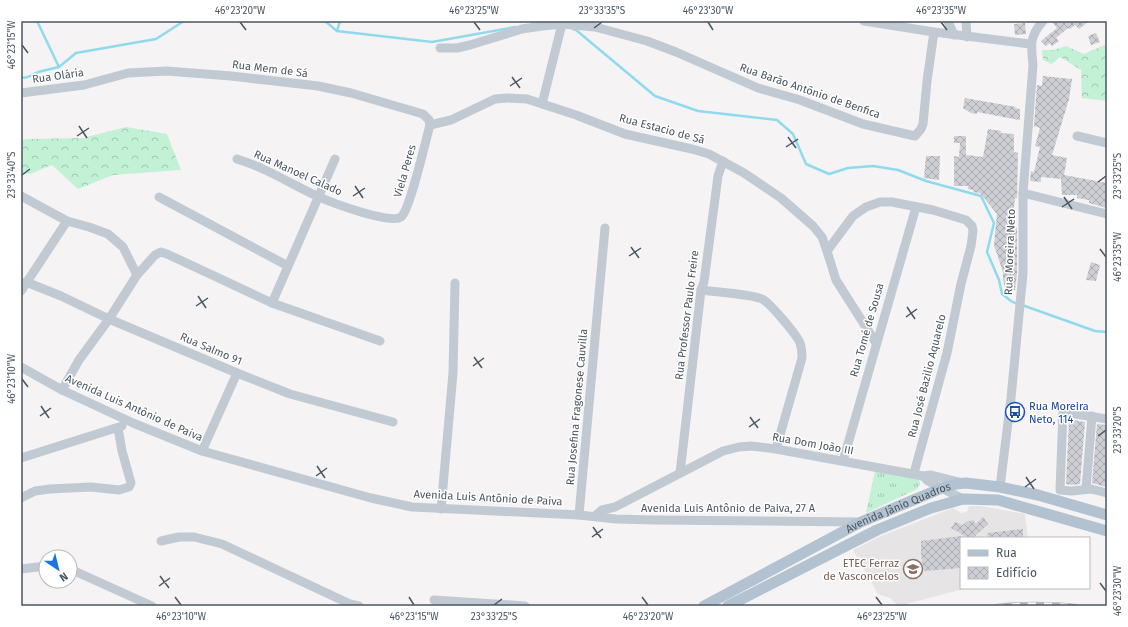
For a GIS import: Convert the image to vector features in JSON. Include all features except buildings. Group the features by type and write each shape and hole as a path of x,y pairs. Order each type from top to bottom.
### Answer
{"main road":[{"name":"Avenida Jânio Quadros","path":"704,606 861,522 942,488 956,484 966,483 1000,487 1038,495 1105,514"},
{"name":"Avenida Jânio Quadros","path":"728,606 877,530 931,508 963,499 998,500 1107,531"},
{"path":"1093,526 1105,514"}],"street":[{"path":"864,21 967,37 1030,44 1037,28 1043,21"},
{"path":"948,21 954,35"},
{"path":"966,21 967,37"},
{"path":"542,104 562,24"},
{"name":"Rua Barão Antônio de Benfica","path":"440,48 457,48 470,45 522,29 562,24 595,27 647,41 758,88 812,104 863,124 915,136 922,130 934,32"},
{"name":"Rua Moreira Neto","path":"1000,487 1011,398 1023,273 1023,193 1033,65 1030,44"},
{"name":"Rua Mem de Sá","path":"98,82 128,73 167,71 231,76 318,86 351,93 423,114 429,120 430,125"},
{"name":"Rua Olária","path":"21,93 98,82"},
{"name":"Rua Estacio de Sá","path":"430,125 450,120 495,99 527,99 576,115 625,134 709,154 770,190 813,226 822,237 836,280 876,343"},
{"name":"Viela Peres","path":"396,219 400,218 405,212 414,186 430,125"},
{"path":"1078,136 1107,143"},
{"name":"Rua Manoel Calado","path":"237,159 263,169 318,196 356,210 384,218 396,219"},
{"path":"272,303 335,159"},
{"name":"Rua Professor Paulo Freire","path":"680,473 701,290 704,282 718,176 723,161"},
{"path":"1023,193 1107,214"},
{"path":"21,196 67,221 108,234 123,247 137,275"},
{"path":"159,196 288,266"},
{"path":"827,251 853,216 866,207 880,202 892,202 916,207"},
{"name":"Rua José Bazilio Aquarelo","path":"914,473 947,353 973,231 970,223 966,220 916,207"},
{"name":"Rua Tomé de Sousa","path":"843,461 916,207"},
{"path":"21,291 67,221"},
{"name":"Rua Josefina Fragonese Cauvilla","path":"579,514 605,228"},
{"path":"62,390 78,360 109,319 137,275 155,255 161,252 272,303 380,341"},
{"name":"Rua Salmo 91","path":"26,282 109,319 290,394 393,422"},
{"path":"442,509 453,373 455,283"},
{"path":"701,290 750,296 762,299 778,314 800,342 802,358 776,449"},
{"name":"Avenida Luis Antônio de Paiva","path":"21,367 62,390 133,423 202,451 371,498 412,507 579,514 595,516"},
{"path":"202,451 237,373"},
{"path":"1107,419 1063,412 1060,490 1072,492 1086,489 1107,493"},
{"path":"1086,489 1092,416"},
{"path":"21,458 133,423"},
{"path":"21,498 35,491 50,489 91,487 119,490 129,487 131,483 118,428"},
{"name":"Rua Dom João III","path":"595,516 602,510 615,507 723,451 751,446 914,473 923,476 928,481 963,499"},
{"name":"Rua Dom João III","path":"923,476 930,475 966,483"},
{"name":"Avenida Luis Antônio de Paiva, 27 A","path":"595,516 616,519 654,520 861,522"},
{"path":"161,541 179,537 194,537 222,544 350,604 359,606"},
{"path":"21,569 38,567"},
{"path":"78,573 152,606"},
{"path":"434,600 525,606"}],"shaded area":[{"name":"ETEC Ferraz de Vasconcelos","path":"969,506 981,506 1025,514 1028,537 960,537 960,589 963,589 899,606 890,598 878,594 853,550 881,536 953,508 961,513 967,512"}],"green space":[{"path":"1107,44 1107,101 1082,98 1081,70 1060,57 1052,64 1043,60 1042,50 1053,50 1066,46 1084,54"},
{"path":"126,127 167,134 181,170 113,175 78,189 52,165 30,174 21,173 21,140 83,138"},
{"path":"875,471 919,478 920,484 917,489 866,513"}],"waterway":[{"path":"37,21 59,67"},
{"path":"21,78 59,67 76,53 156,39 184,21"},
{"path":"325,21 337,31 432,42 515,27"},
{"path":"337,31 340,21"},
{"path":"573,29 655,96 698,111 777,120 793,134 806,164 829,174 848,168 873,166 898,170 926,181 981,196 994,223 987,252 999,280 1002,294 1017,304"},
{"path":"1022,305 1095,331 1107,332"}],"railway":[{"path":"996,606 1015,604 1057,604 1076,606"}],"place":[{"name":"Rua Moreira Neto, 114","path":"1015,412"},
{"name":"ETEC Ferraz de Vasconcelos","path":"913,569"}]}
